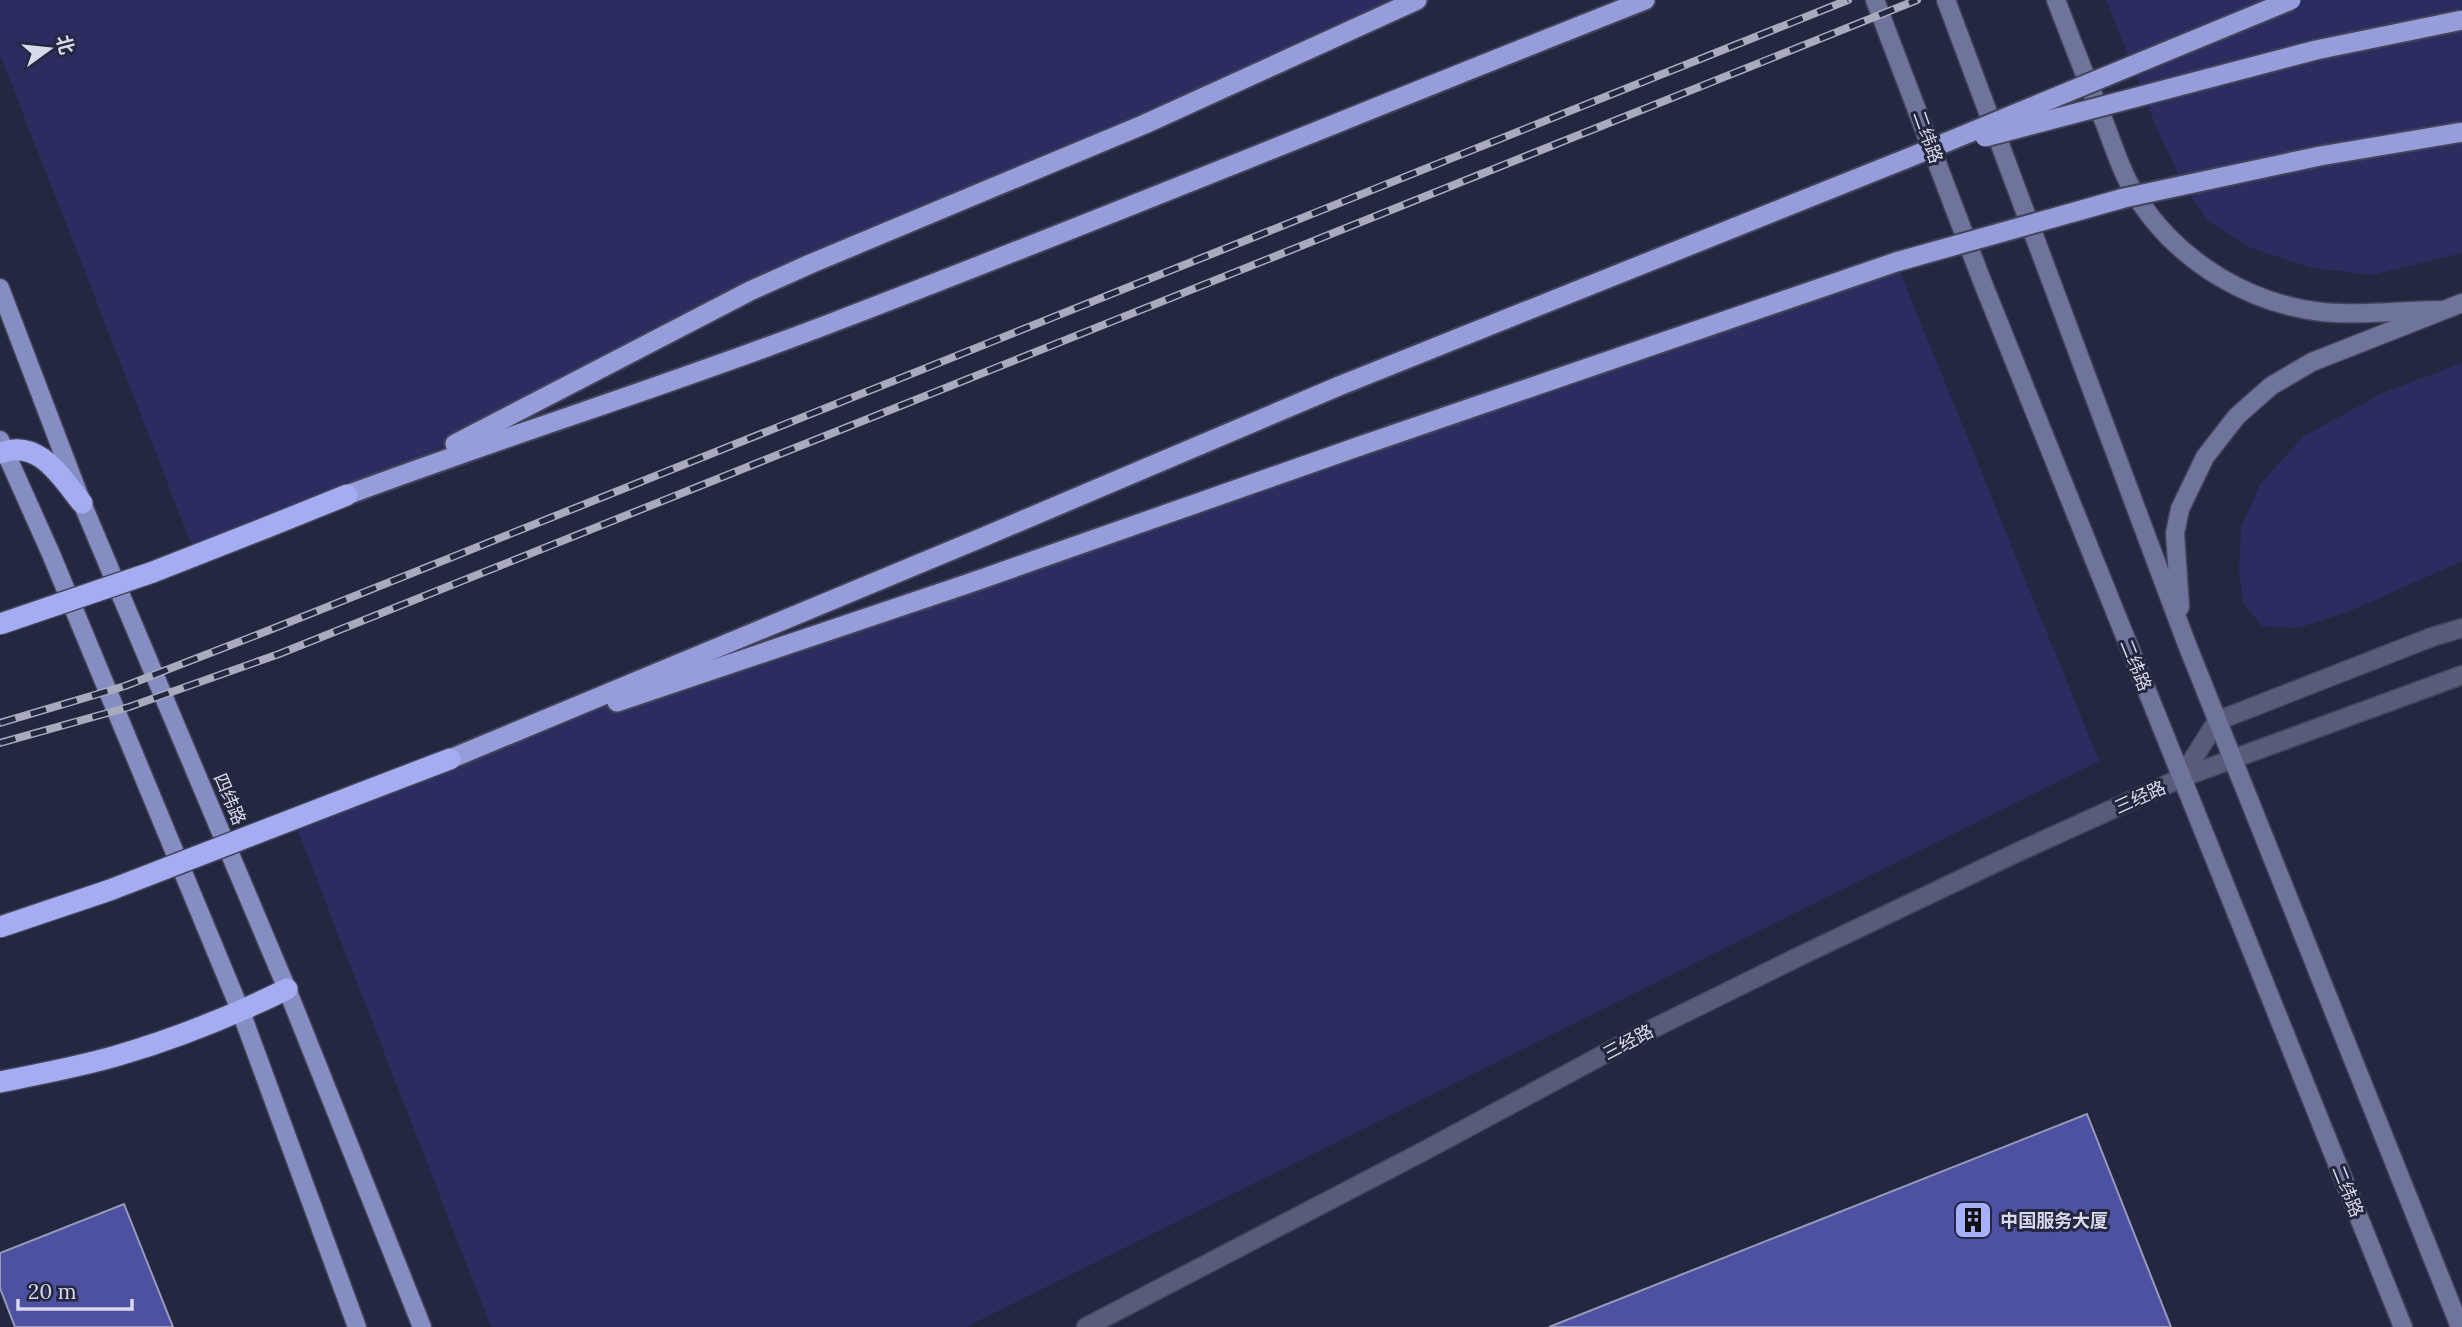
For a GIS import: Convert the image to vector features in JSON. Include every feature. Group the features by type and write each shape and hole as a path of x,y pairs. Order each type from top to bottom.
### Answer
{"highway":[{"path":"347,495 475,435 750,291 1047,167 1417,0"},
{"path":"0,624 153,572 465,451 614,402 831,324 1645,0"},
{"path":"0,927 122,885 450,759 1339,386 1913,156 2291,0"},
{"path":"1913,156 2316,50 2462,20"},
{"path":"450,759 967,584 1896,262 2124,198 2320,156 2462,132"},
{"path":"2,448 29,450 51,464 82,503"},
{"path":"0,1082 113,1057 158,1044 241,1012 287,989"}],"main road":[{"name":"二纬路","path":"1875,0 1982,281 2403,1327"},
{"path":"1946,0 2232,761 2460,1327"},
{"path":"2056,0 2122,167 2139,201 2160,228 2197,262 2254,296 2300,308 2353,313 2440,310"},
{"name":"四纬路","path":"0,288 82,503 287,989 422,1327"},
{"path":"2186,642 2178,589 2175,533 2180,509 2193,480 2220,434 2255,398 2312,362 2462,303"},
{"path":"2,448 51,554 241,1012 357,1327"}],"street":[{"path":"2217,721 2432,637 2462,628"},
{"name":"三经路","path":"1086,1327 1638,1036 1800,956 2181,778 2462,675"},
{"name":"三经路","path":"2181,778 2217,721"}],"shaded area":[{"path":"0,0 1417,0 614,360 347,495 196,556 0,55"},
{"path":"2106,0 2462,0 2462,253 2372,275 2311,268 2251,248 2208,221 2183,185 2158,131"},
{"path":"1896,262 2099,761 966,1327 491,1327 294,821 450,759 967,584"},
{"path":"2462,363 2462,561 2350,611 2298,628 2262,626 2244,604 2239,573 2241,527 2261,483 2304,436 2383,393"}],"building":[{"name":"中国服务大厦","path":"2087,1114 2171,1327 1549,1327"},
{"path":"124,1204 173,1327 15,1327 0,1288 0,1253"}],"railway":[{"path":"0,723 125,686 267,631 1848,0"},
{"path":"0,743 129,707 279,654 1917,0"}],"place":[{"name":"中国服务大厦","path":"1973,1220"}]}
